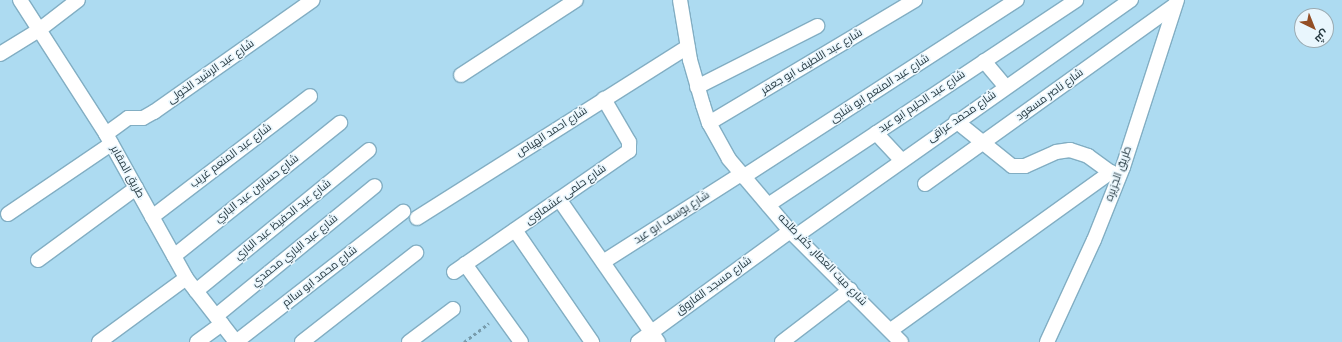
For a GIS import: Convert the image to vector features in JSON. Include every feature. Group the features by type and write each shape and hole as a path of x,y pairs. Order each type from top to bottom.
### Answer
{"street":[{"name":"طريق المقابر","path":"20,0 109,139 186,278 236,342"},
{"path":"0,54 39,30 78,0"},
{"name":"شارع عبد الرشيد الخولى","path":"8,214 109,139 128,118 143,118 154,112 313,0"},
{"path":"460,75 576,0"},
{"name":"شارع ميت العطار, كفر طلحه","path":"680,0 687,47 697,87 709,123 729,159 742,176 793,233 901,342"},
{"name":"شارع عبد اللطيف ابو جعفر","path":"709,123 914,0"},
{"name":"شارع عبد المنعم ابو شلبى","path":"742,176 1017,0"},
{"name":"شارع عبد الحليم ابو عيد","path":"768,205 1076,0"},
{"name":"شارع محمد عراقى","path":"793,233 1131,0"},
{"name":"شارع ناصر مسعود","path":"925,184 1176,2"},
{"name":"طريق الجزيره","path":"1047,342 1094,240 1115,175 1176,2"},
{"path":"697,87 817,26"},
{"name":"شارع احمد الهياص","path":"417,218 687,47"},
{"path":"984,61 1005,86"},
{"name":"شارع عبد المنعم غريب","path":"152,217 310,96"},
{"name":"شارع حلمى عشماوى","path":"454,272 630,148 629,142 604,99"},
{"path":"890,330 1115,175 1088,156 1070,150 1056,152 1019,167 1006,162 956,121"},
{"name":"شارع حسانين عبد الباري","path":"174,256 340,123"},
{"path":"876,133 901,160"},
{"name":"شارع عبد الحفيظ عبد الباري","path":"196,291 369,150"},
{"name":"شارع يوسف ابو عيد","path":"603,262 742,176"},
{"name":"شارع عبد الباري محمدي","path":"198,342 219,320 375,186"},
{"path":"38,260 136,188"},
{"path":"559,199 654,337"},
{"name":"شارع محمد ابو سالم","path":"236,342 403,212"},
{"path":"515,230 592,342"},
{"name":"شارع مسجد الفاروق","path":"638,342 654,337 793,233"},
{"path":"302,342 416,253"},
{"path":"465,264 521,342"},
{"path":"99,342 186,278"},
{"path":"782,342 850,290"},
{"path":"409,342 453,309"}],"path":[{"path":"464,342 501,314"}]}
